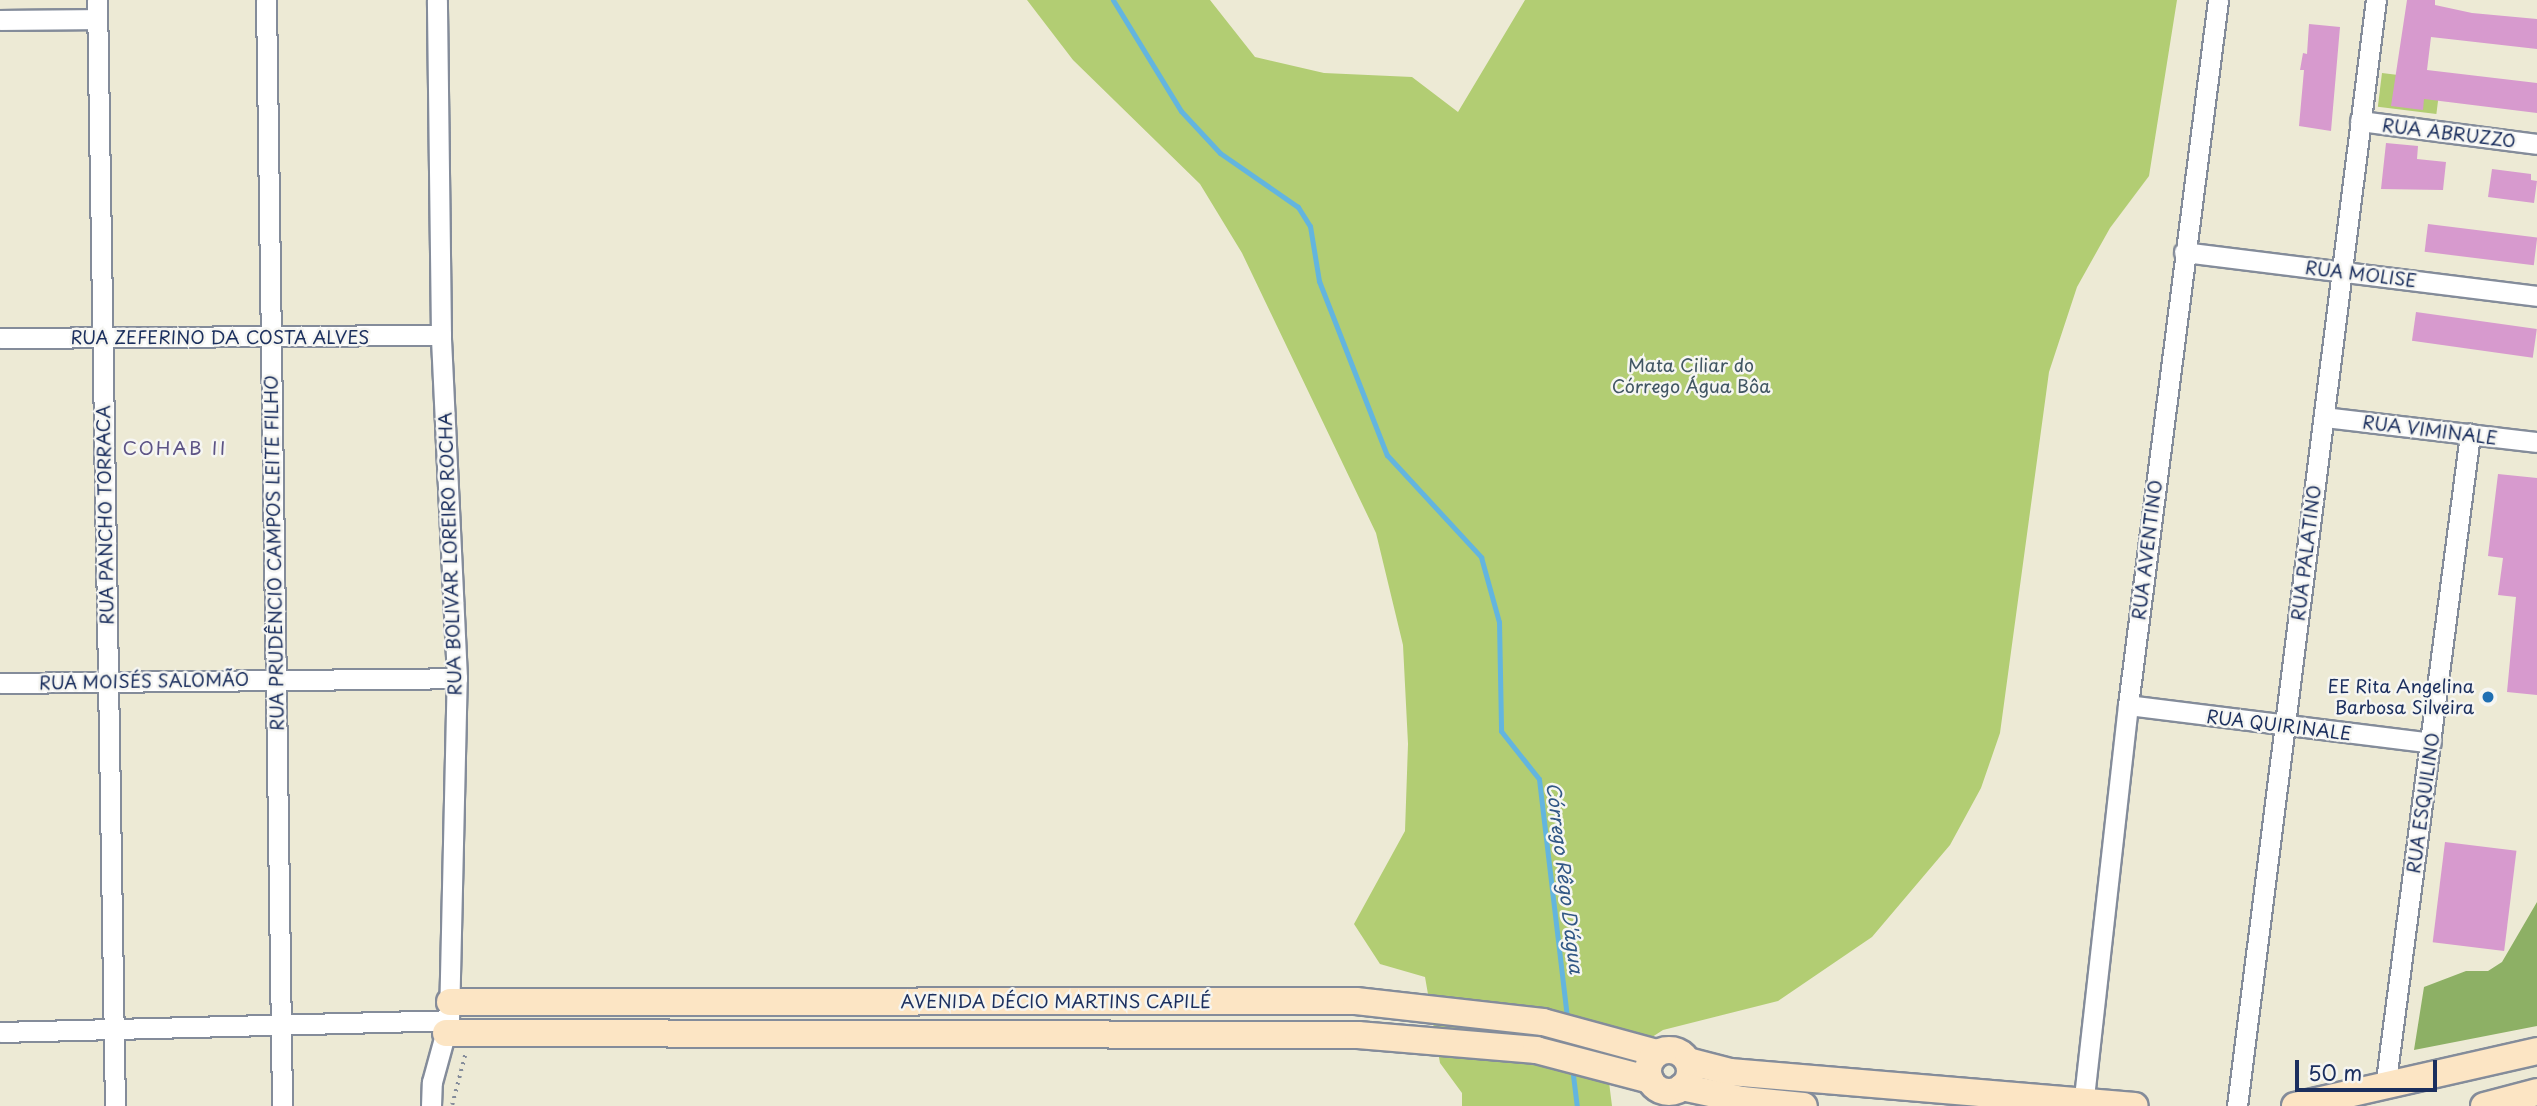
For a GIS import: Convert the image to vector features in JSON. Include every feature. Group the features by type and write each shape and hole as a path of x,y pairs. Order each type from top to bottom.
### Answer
{"street":[{"name":"RUA PRUDÊNCIO CAMPOS LEITE FILHO","path":"266,0 282,1106"},
{"name":"RUA BOLIVAR LOREIRO ROCHA","path":"431,1106 432,1082 448,1018 457,678 441,335 437,0"},
{"name":"RUA AVENTINO","path":"2083,1103 2128,705 2218,0"},
{"name":"RUA PALATINO","path":"2237,1106 2376,0"},
{"path":"0,20 97,9"},
{"name":"RUA PANCHO TORRACA","path":"97,9 115,1106"},
{"name":"RUA ABRUZZO","path":"2360,121 2537,144"},
{"name":"RUA MOLISE","path":"2184,252 2537,296"},
{"name":"RUA ZEFERINO DA COSTA ALVES","path":"0,338 441,335"},
{"name":"RUA VIMINALE","path":"2324,416 2537,442"},
{"name":"RUA ESQUILINO","path":"2385,1088 2470,434"},
{"name":"RUA MOISÉS SALOMÃO","path":"0,682 457,678"},
{"name":"RUA QUIRINALE","path":"2128,705 2431,743"},
{"name":"AVENIDA DÉCIO MARTINS CAPILÉ","path":"448,1018 1356,1001 1570,1029 1657,1053 1668,1049 1688,1061 1730,1072 2135,1106"},
{"path":"0,1032 448,1018"},
{"name":"AVENIDA DÉCIO MARTINS CAPILÉ","path":"448,1018 1359,1035 1536,1050 1660,1091 1804,1106"},
{"path":"2295,1106 2385,1088 2537,1051"},
{"path":"1657,1053 1649,1063 1660,1091 1690,1074 1688,1061"},
{"path":"2484,1106 2537,1092"}],"green space":[{"name":"Mata Ciliar do Córrego Água Bôa","path":"1027,0 1210,0 1255,57 1324,73 1412,77 1458,112 1525,0 2177,0 2149,176 2110,228 2077,287 2049,372 2000,733 1981,788 1950,845 1872,937 1778,1001 1663,1030 1607,1066 1612,1106 1462,1106 1462,1093 1440,1063 1425,977 1380,964 1354,924 1405,831 1408,744 1403,645 1376,533 1242,253 1200,184 1073,60"},
{"path":"2382,73 2441,80 2436,114 2378,107"},
{"path":"2537,902 2537,1026 2414,1050 2424,987 2466,971 2488,971 2502,962"}],"building":[{"path":"2407,0 2435,0 2435,5 2472,13 2537,19 2537,49 2431,37 2427,70 2537,83 2537,113 2424,99 2423,110 2391,106"},
{"path":"2309,24 2340,27 2331,131 2299,126 2304,70 2300,70 2303,53 2307,54"},
{"path":"2386,143 2418,146 2417,159 2446,162 2443,190 2381,189"},
{"path":"2492,169 2531,174 2531,180 2537,181 2534,203 2488,197"},
{"path":"2428,224 2537,237 2534,265 2425,252"},
{"path":"2416,312 2537,329 2533,358 2412,341"},
{"path":"2498,474 2537,478 2537,695 2507,692 2516,597 2498,595 2503,558 2488,556"},
{"path":"2445,842 2516,851 2504,951 2433,942"}],"waterway":[{"name":"Córrego Rêgo D'água","path":"1113,0 1181,111 1220,153 1298,207 1310,226 1319,281 1387,455 1481,557 1499,622 1501,731 1539,779 1567,1019"},
{"name":"Córrego Rêgo D'água","path":"1572,1067 1577,1106"}],"place":[{"name":"EE Rita Angelina Barbosa Silveira","path":"2488,697"}],"district":[{"name":"COHAB II","path":"175,448"}]}
